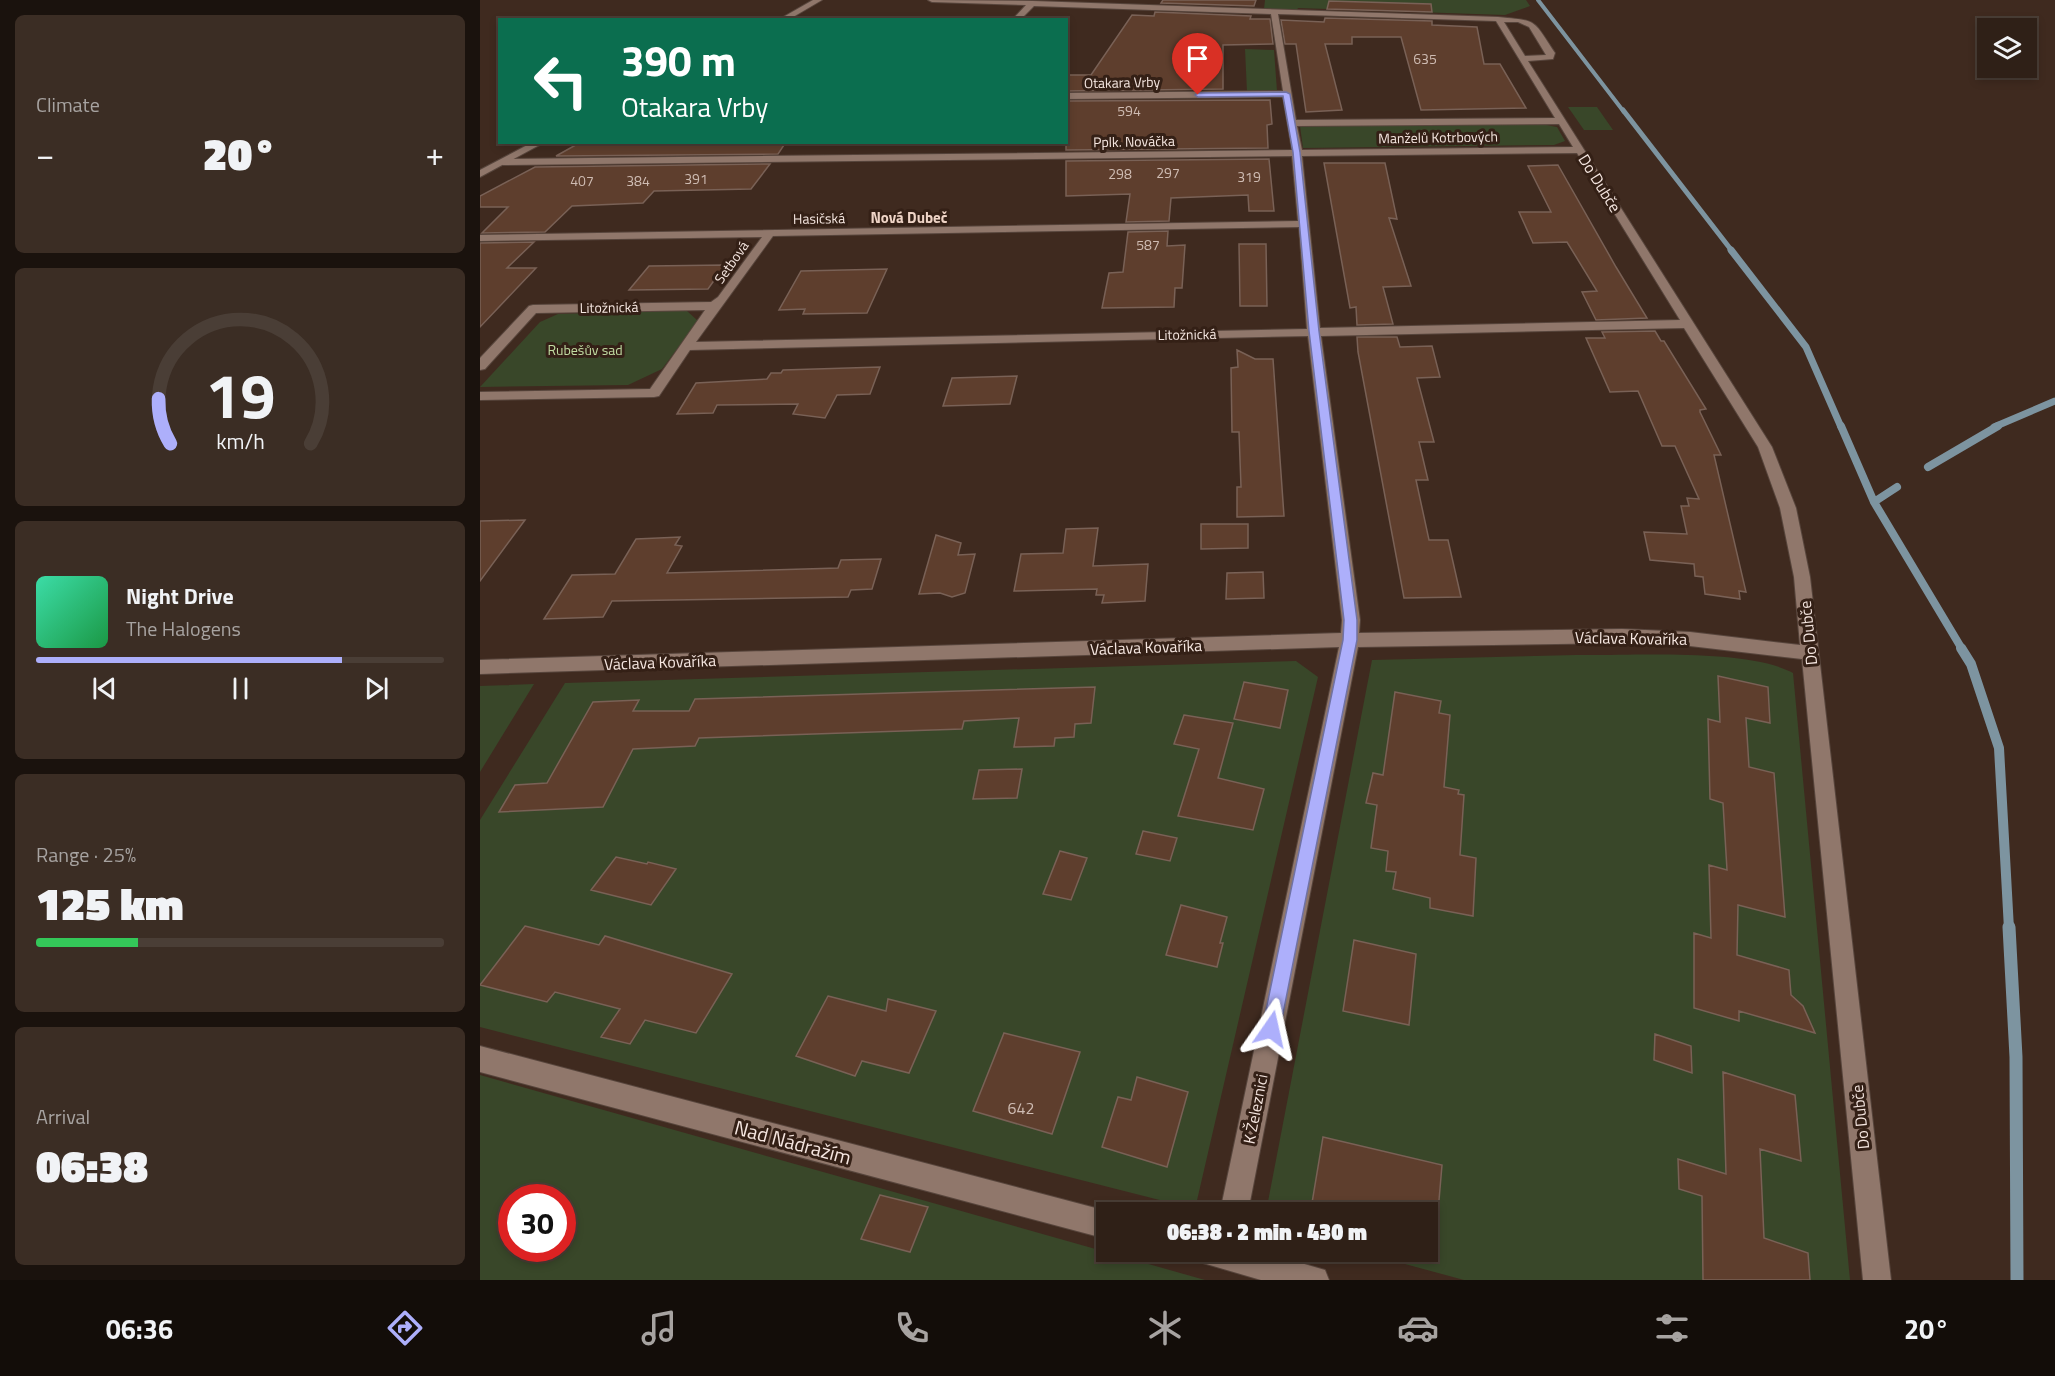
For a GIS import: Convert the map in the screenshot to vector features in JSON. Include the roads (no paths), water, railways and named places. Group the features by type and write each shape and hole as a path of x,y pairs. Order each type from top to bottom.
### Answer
{"street":[{"path":"784,18 819,0"},
{"path":"932,0 1498,19 1528,22 1551,53 1550,57 1522,59"},
{"path":"1016,18 1032,3"},
{"name":"K Železnici","path":"1236,1202 1350,640 1351,620 1314,331 1302,224 1297,152 1274,12"},
{"name":"Do Dubče","path":"1498,19 1765,447 1778,476 1788,508 1802,577 1877,1280"},
{"name":"Otakara Vrby","path":"1068,96 1286,94"},
{"name":"Manželů Kotrbových","path":"1292,123 1561,121"},
{"path":"480,174 537,144"},
{"name":"Manželů Kotrbových","path":"1297,152 1579,150"},
{"name":"Pplk. Nováčka","path":"503,162 1297,152"},
{"name":"Hasičská","path":"480,238 1302,224"},
{"name":"Setbová","path":"714,306 722,300 769,234"},
{"path":"480,396 654,393 714,306"},
{"name":"Litožnická","path":"480,366 533,309 714,306"},
{"name":"Litožnická","path":"686,346 1689,324"},
{"name":"Václava Kovaříka","path":"480,667 1350,640 1622,636 1690,639 1810,653"},
{"name":"Nad Nádražím","path":"480,1059 1096,1222"},
{"path":"1251,1262 1315,1280"}],"waterway":[{"path":"1538,0 1624,112"},
{"path":"1623,110 1732,251"},
{"path":"1731,250 1806,347 1841,427"},
{"path":"1994,427 2055,401"},
{"path":"1841,426 1874,502"},
{"path":"1928,467 1998,426"},
{"path":"1874,502 1897,487"},
{"path":"1874,502 1962,649"},
{"path":"1961,648 1971,664 1999,748 2009,929"},
{"path":"2009,927 2016,1057 2017,1280"}],"district":[{"name":"Nová Dubeč","path":"909,217"}],"park label":[{"name":"Rubešův sad","path":"585,349"}]}
